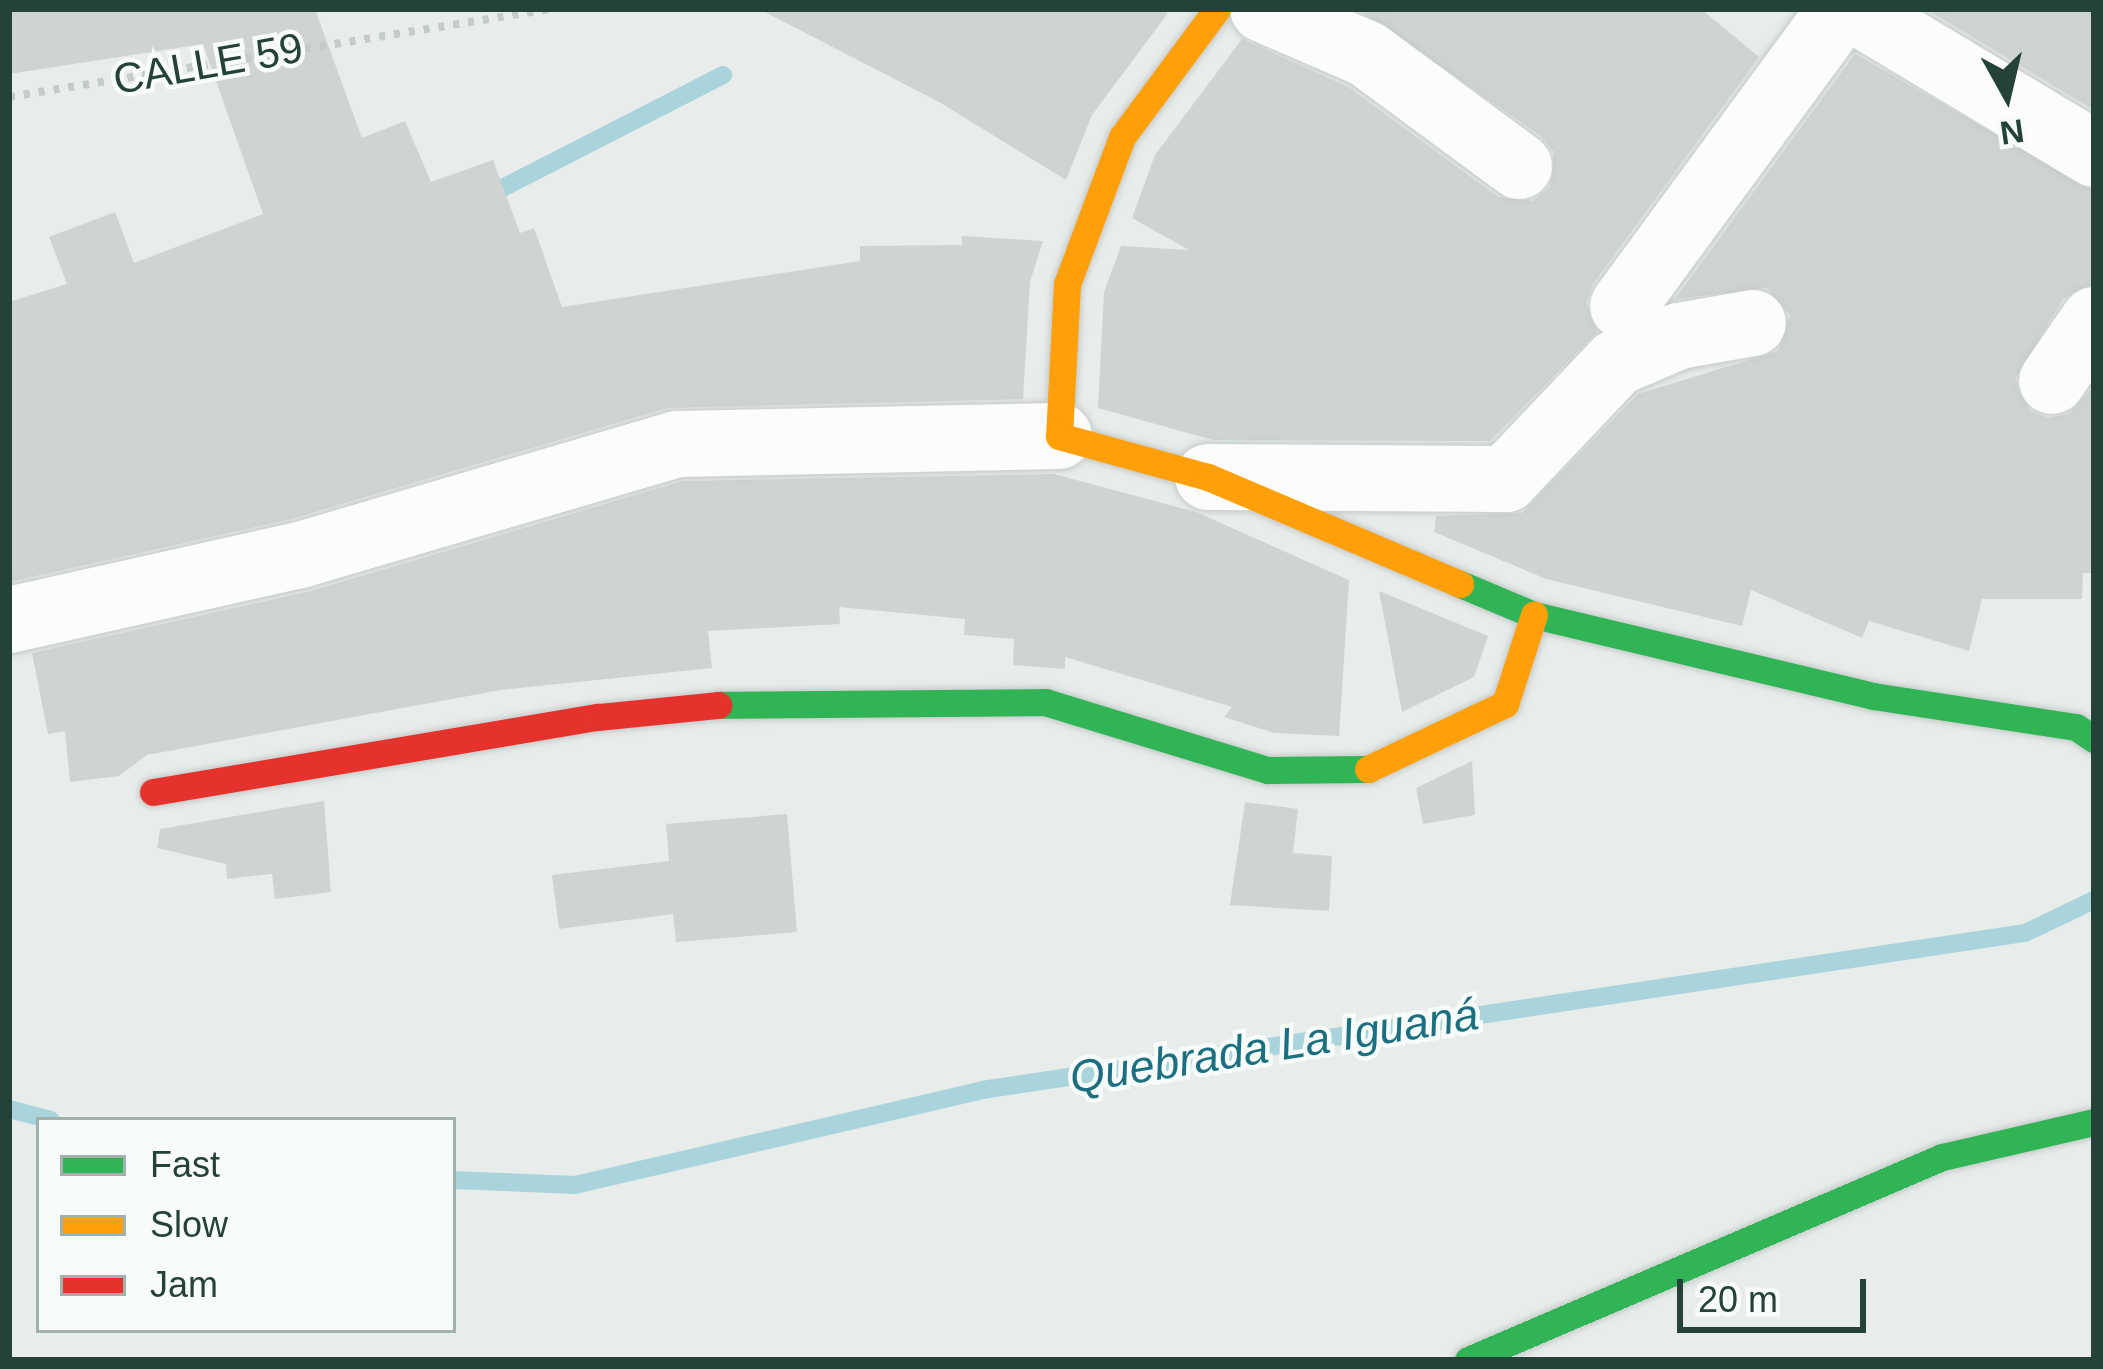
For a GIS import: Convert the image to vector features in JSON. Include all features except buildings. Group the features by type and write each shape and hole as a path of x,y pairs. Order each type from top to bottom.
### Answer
{"street":[{"path":"1059,436 1067,284 1123,137 1216,9"},
{"path":"1263,9 1367,54 1519,166"},
{"path":"1623,306 1841,9"},
{"path":"1853,9 2094,154"},
{"path":"2052,381 2094,320"},
{"path":"1208,477 1506,479 1616,363 1679,336 1753,322"},
{"path":"9,620 300,555 677,444 1059,436 1208,477 1534,614 1873,695 2085,733"},
{"path":"153,792 598,717 724,704 1045,702 1268,770 1358,774 1505,704 1534,614"},
{"path":"1468,1360 1942,1157 2094,1123"}],"path":[{"name":"CALLE 59","path":"9,97 550,9"}],"waterway":[{"path":"481,199 723,75"},
{"name":"Quebrada La Iguaná","path":"456,1180 575,1185 982,1090 2025,933 2094,900"},
{"name":"Quebrada La Iguaná","path":"9,1109 40,1117"}],"traffic: fast":[{"path":"1460,584 1534,615 1873,696 2076,727 2094,739"},
{"path":"718,705 1045,702 1268,770 1368,769"},
{"path":"1468,1360 1942,1157 2094,1122"}],"traffic: slow":[{"path":"1217,9 1122,137 1067,284 1059,436 1208,477 1460,584"},
{"path":"1368,769 1505,704 1534,615"}],"traffic: jam":[{"path":"153,792 598,717 718,705"}]}
